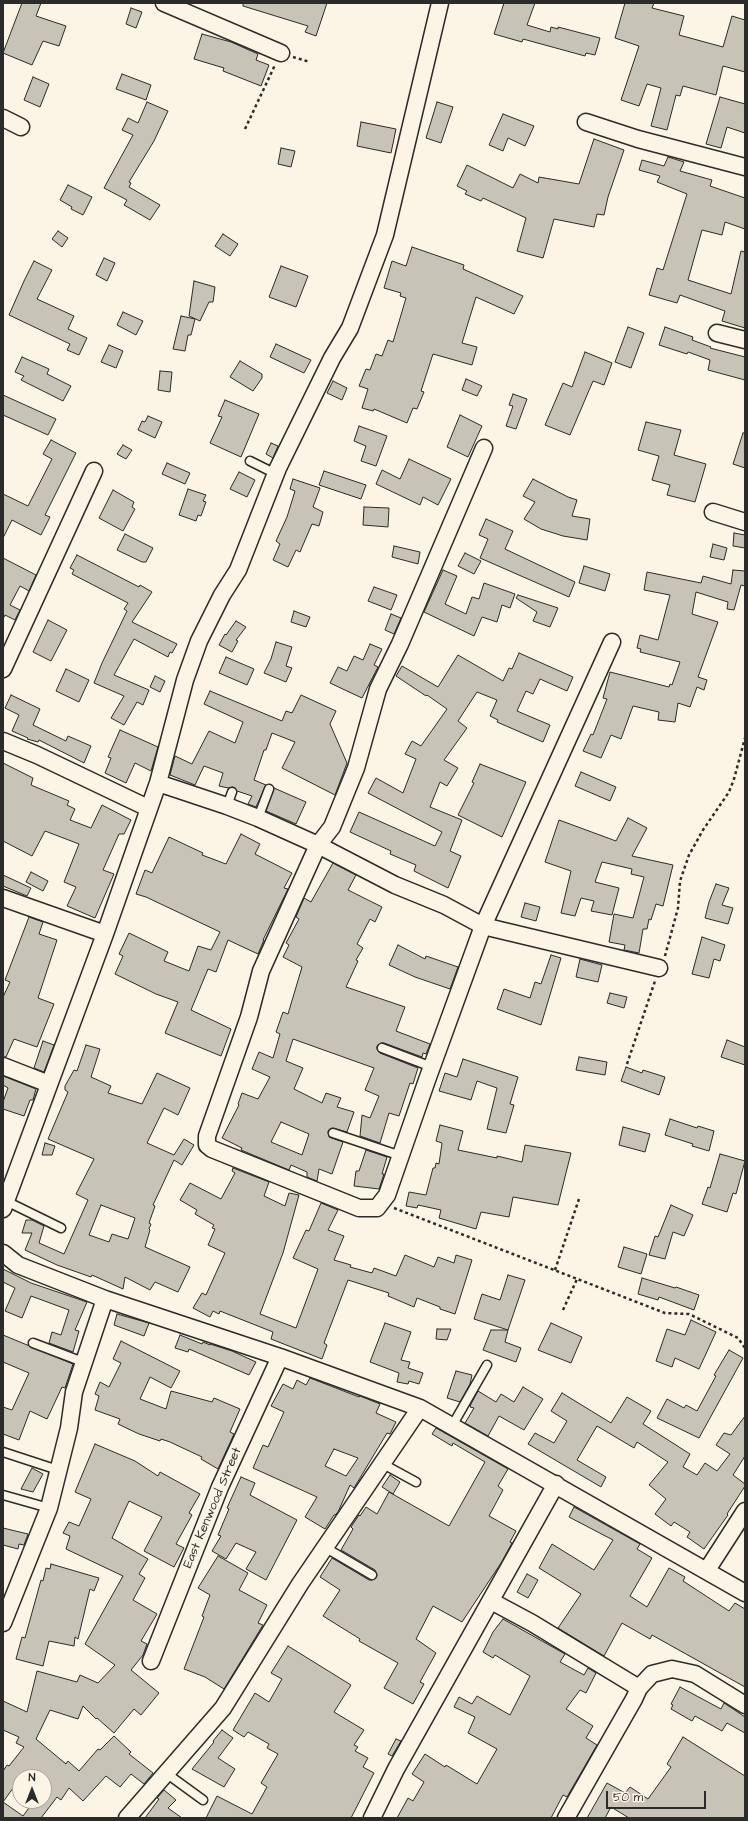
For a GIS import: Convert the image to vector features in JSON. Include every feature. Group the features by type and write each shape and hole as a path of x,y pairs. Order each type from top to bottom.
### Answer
{"street":[{"path":"164,3 281,53"},
{"path":"5,1205 105,934 158,783 185,680 199,641 222,595 238,570 276,474 332,358 350,328 385,236 440,3"},
{"path":"3,118 21,127"},
{"path":"586,122 638,139 745,167"},
{"path":"718,333 745,340"},
{"path":"484,448 400,644 378,689 356,768 332,827 318,845 261,971 249,1017 207,1136 207,1144 212,1149 359,1208 377,1208 381,1203 387,1195 483,926 612,642"},
{"path":"3,669 94,471"},
{"path":"713,512 745,522"},
{"path":"3,741 37,755 148,808"},
{"path":"158,783 230,799 258,818 318,845 395,886 444,905 483,926 660,968"},
{"path":"3,898 105,934"},
{"path":"3,1066 49,1084"},
{"path":"3,1253 18,1265 105,1299 280,1357 420,1408 556,1484 745,1593"},
{"path":"3,1623 49,1508 69,1428 74,1392 105,1299"},
{"name":"East Kenwood Street","path":"151,1662 220,1487 280,1357"},
{"path":"127,1818 223,1708 300,1584 326,1548 420,1408"},
{"path":"372,1818 396,1769 556,1484"},
{"path":"707,1570 745,1510"},
{"path":"491,1601 532,1623 639,1688"},
{"path":"566,1818 639,1688 652,1674 672,1669 695,1674 745,1705"}],"lane":[{"path":"250,460 276,474"},
{"path":"258,818 269,789"},
{"path":"382,1048 432,1067"},
{"path":"333,1132 401,1156"},
{"path":"5,1205 61,1228"},
{"path":"33,1343 83,1362"},
{"path":"452,1426 487,1365"},
{"path":"3,1452 58,1470"},
{"path":"383,1464 416,1482"},
{"path":"3,1495 49,1508"},
{"path":"326,1548 372,1575"},
{"path":"166,1773 203,1800"}],"path":[{"path":"245,129 281,53 310,62"},
{"path":"627,1064 660,968 666,955 678,908 680,881 689,855 703,830 729,792 745,738"},
{"path":"556,1270 580,1199"},
{"path":"381,1203 665,1313 689,1314 738,1338 745,1348"},
{"path":"564,1310 577,1279"}],"building":[{"path":"22,3 41,3 36,16 66,26 59,46 43,41 32,65 3,53"},
{"path":"243,3 327,3 316,36 305,32 308,26 243,6"},
{"path":"504,3 535,3 527,25 550,32 551,27 558,29 558,27 600,38 595,55 586,53 585,56 523,39 522,42 494,34"},
{"path":"625,3 654,3 652,8 684,16 679,35 723,47 732,16 745,20 745,72 723,66 716,95 683,86 680,96 676,95 667,130 651,126 661,88 647,84 639,106 621,100 639,46 615,38"},
{"path":"131,8 142,12 136,28 126,24"},
{"path":"202,34 231,42 258,54 256,60 269,65 261,86 223,71 224,68 194,59"},
{"path":"122,74 151,85 146,100 116,89"},
{"path":"33,77 49,84 40,107 24,100"},
{"path":"720,97 745,104 745,133 727,127 721,148 706,144"},
{"path":"147,102 168,111 154,141 129,182 131,183 129,187 160,205 150,220 124,205 127,200 104,188 133,135 122,130 128,118 138,123"},
{"path":"437,102 453,107 441,143 426,138"},
{"path":"503,114 534,126 525,146 508,138 503,151 489,145"},
{"path":"361,122 396,129 391,153 357,146"},
{"path":"594,139 624,150 608,197 604,215 597,214 594,227 554,219 543,258 517,251 526,218 483,198 481,201 465,194 467,191 457,186 467,165 513,188 520,174 538,183 539,177 579,184"},
{"path":"281,148 295,151 291,167 278,164"},
{"path":"668,157 684,162 680,171 712,180 710,186 745,198 745,229 725,222 722,235 702,230 688,280 731,294 741,251 745,252 745,328 722,321 725,311 680,295 677,303 649,295 657,268 663,270 687,194 657,182 660,176 639,170 642,160 664,166"},
{"path":"68,185 92,197 83,215 71,209 72,207 60,200"},
{"path":"58,231 68,238 62,247 52,239"},
{"path":"223,234 238,244 230,256 215,246"},
{"path":"412,247 464,265 463,269 523,296 514,314 476,297 462,343 477,347 472,365 433,354 421,391 424,392 417,409 413,408 407,423 374,409 373,411 362,408 368,389 359,386 366,369 370,370 376,354 382,356 388,340 393,342 406,298 400,296 401,293 384,288 392,261 406,266"},
{"path":"104,258 115,263 107,281 96,275"},
{"path":"34,261 52,270 37,299 74,316 68,329 87,338 79,355 67,350 70,344 9,315"},
{"path":"281,266 308,276 296,307 269,297"},
{"path":"194,281 215,287 213,302 209,302 200,321 189,316"},
{"path":"123,312 143,321 136,335 117,325"},
{"path":"181,316 195,319 191,335 188,335 185,351 173,349"},
{"path":"628,327 644,333 631,368 615,362"},
{"path":"665,327 693,337 692,340 711,347 710,348 745,357 745,380 708,370 710,360 688,352 687,354 659,345"},
{"path":"276,344 311,360 304,373 270,357"},
{"path":"109,345 123,351 116,368 101,362"},
{"path":"585,352 612,363 604,385 593,381 570,435 545,425 563,383 572,387"},
{"path":"22,357 49,369 47,374 71,386 63,401 21,380 24,376 15,372"},
{"path":"240,361 262,374 262,378 253,391 230,377"},
{"path":"160,371 172,372 170,392 158,390"},
{"path":"466,379 482,386 477,396 462,390"},
{"path":"333,381 347,388 342,400 327,393"},
{"path":"513,394 527,399 516,429 506,426 513,406 509,405"},
{"path":"3,395 56,419 48,435 3,415"},
{"path":"225,400 259,414 241,457 210,443 222,417 218,416"},
{"path":"460,415 482,426 468,457 447,447"},
{"path":"148,416 162,422 155,438 138,430 142,421 145,422"},
{"path":"646,422 681,430 674,455 706,464 695,502 667,495 670,485 652,480 659,456 638,450"},
{"path":"359,426 387,436 376,466 361,461 366,446 354,441"},
{"path":"743,433 745,433 745,468 733,464"},
{"path":"51,440 76,453 45,515 50,517 41,535 12,520 3,538 3,494 28,506 52,459 43,454"},
{"path":"271,443 278,446 273,458 266,454"},
{"path":"123,445 132,450 126,459 117,454"},
{"path":"409,459 451,479 438,505 423,497 420,505 376,484 382,470 400,479"},
{"path":"167,463 190,473 185,484 162,474"},
{"path":"324,471 366,485 361,499 319,485"},
{"path":"239,472 255,480 247,497 230,489"},
{"path":"293,479 320,488 313,507 323,512 319,526 312,524 300,552 296,550 288,567 273,560 280,544 276,541 287,517 295,491 290,489"},
{"path":"533,479 577,500 572,516 590,519 587,540 563,536 541,529 524,519 535,502 523,496"},
{"path":"188,489 206,495 203,501 206,502 201,516 198,515 196,521 179,515"},
{"path":"113,490 134,502 132,507 135,509 123,531 99,518"},
{"path":"364,507 389,508 388,527 363,525"},
{"path":"486,519 513,531 505,549 575,582 569,597 480,558 488,539 479,535"},
{"path":"734,533 745,535 745,548 733,546"},
{"path":"125,534 153,548 146,562 142,562 117,550"},
{"path":"713,544 727,548 724,560 710,557"},
{"path":"394,546 420,552 418,564 392,557"},
{"path":"465,553 481,561 474,574 458,566"},
{"path":"77,555 139,587 140,585 152,592 132,622 177,644 172,653 170,652 168,657 134,639 114,675 149,690 143,705 137,702 124,725 111,718 124,696 94,683 127,611 124,609 128,603 72,574 74,570 70,568"},
{"path":"3,558 36,575 29,591 20,586 10,605 20,610 15,620 5,615 3,619"},
{"path":"584,566 610,574 605,591 579,583"},
{"path":"443,570 457,576 445,604 466,614 472,597 479,599 484,583 515,594 510,608 502,605 497,622 482,617 474,636 424,612"},
{"path":"733,570 745,571 745,586 741,585 734,610 727,609 728,602 696,592 692,614 718,622 698,677 707,680 704,690 697,687 690,707 678,703 675,722 658,720 659,712 633,706 621,739 611,735 601,758 583,751 591,734 593,735 607,699 603,698 610,672 669,687 670,684 672,685 680,662 640,652 641,649 637,648 640,635 658,640 670,595 644,590 647,572 701,583 703,576 731,584"},
{"path":"374,587 397,595 391,610 368,601"},
{"path":"518,595 558,608 550,627 533,621 537,612 516,598"},
{"path":"294,611 310,617 306,627 291,622"},
{"path":"391,614 401,618 394,634 385,630"},
{"path":"48,620 67,630 51,661 33,652"},
{"path":"236,621 246,627 236,640 238,641 232,652 219,645 225,634 226,635"},
{"path":"276,642 292,647 286,666 292,668 286,682 264,673 271,659"},
{"path":"370,644 382,649 374,665 378,667 362,698 330,683 338,667 347,671 354,656 363,660"},
{"path":"519,653 573,677 567,691 540,679 533,694 526,691 517,711 550,725 543,742 497,722 498,720 490,716 497,700 477,692 458,721 467,728 444,760 458,768 447,786 440,782 430,807 462,820 450,851 461,856 448,888 414,871 416,865 390,854 391,851 350,832 359,812 435,846 442,832 368,793 376,778 403,793 416,759 405,754 412,741 421,746 447,709 396,676 402,666 438,687 458,655 503,681 509,668 512,669"},
{"path":"226,657 254,669 247,685 219,673"},
{"path":"66,669 89,680 79,702 56,691"},
{"path":"155,676 165,681 160,692 150,687"},
{"path":"210,691 282,721 286,711 292,713 301,695 336,711 330,724 347,763 335,795 282,768 295,742 272,733 266,750 264,750 254,780 266,785 256,807 248,804 252,796 237,791 233,787 228,788 219,786 223,773 204,766 195,785 170,775 175,756 192,764 209,731 235,743 243,722 204,704"},
{"path":"11,695 40,709 33,725 66,741 68,736 91,746 84,763 39,740 38,742 27,739 28,738 12,731 19,715 5,708"},
{"path":"120,730 158,747 151,771 135,763 126,783 105,773 111,758 108,757"},
{"path":"3,763 33,778 31,785 69,801 67,805 75,809 70,820 91,828 102,805 131,820 124,834 119,834 103,870 114,874 95,918 67,906 76,887 64,882 79,844 45,831 32,856 3,841"},
{"path":"480,764 526,782 502,837 458,815 474,783 472,782"},
{"path":"581,772 616,787 610,801 575,786"},
{"path":"274,788 306,802 296,824 266,811"},
{"path":"628,818 647,828 632,856 673,865 663,906 656,904 651,920 649,919 647,929 643,929 639,953 624,950 625,945 609,942 614,914 633,918 644,877 631,874 632,869 602,862 595,882 619,888 612,915 591,911 594,901 581,898 575,916 561,913 571,871 545,862 559,820 616,841"},
{"path":"241,834 260,844 255,854 292,873 284,888 288,889 263,940 258,954 228,940 216,972 208,969 191,1010 231,1029 221,1056 165,1033 178,1002 156,994 115,974 123,956 119,954 129,933 168,952 164,961 189,971 198,946 211,950 220,932 146,897 136,894 145,870 152,873 169,837 203,853 202,855 226,864"},
{"path":"333,863 356,875 348,890 382,907 375,922 370,919 357,944 363,948 356,960 358,961 346,987 405,1007 396,1031 430,1044 426,1054 423,1053 422,1057 384,1043 377,1046 380,1053 418,1068 413,1084 410,1083 399,1116 389,1113 380,1143 360,1136 362,1115 370,1118 379,1096 365,1090 374,1068 293,1039 286,1061 303,1068 294,1089 322,1103 326,1093 341,1098 337,1107 354,1112 347,1132 332,1128 328,1131 329,1137 343,1142 332,1174 319,1169 317,1181 307,1177 307,1172 291,1165 289,1170 241,1150 242,1148 222,1138 239,1105 238,1104 242,1093 258,1099 270,1077 252,1069 259,1052 273,1058 280,1034 276,1032 283,1012 288,1014 302,967 283,957 289,945 286,943 299,919 296,917 304,898 311,902","holes":["281,1122 309,1134 302,1155 271,1142"]},
{"path":"31,872 48,881 43,891 26,882"},
{"path":"3,875 31,888 27,896 3,886"},
{"path":"716,884 729,888 722,905 733,908 728,924 705,918"},
{"path":"525,903 540,907 536,921 521,917"},
{"path":"29,917 43,922 39,934 57,940 38,998 54,1004 37,1047 14,1039 6,1057 3,1057 3,997 10,982 5,980"},
{"path":"702,937 725,945 720,961 714,959 709,978 692,974"},
{"path":"398,945 425,959 426,956 458,967 450,989 415,977 389,965"},
{"path":"551,955 561,958 541,1025 497,1009 504,989 530,998 535,982 541,984"},
{"path":"580,959 602,965 598,982 576,977"},
{"path":"610,993 627,997 624,1008 607,1003"},
{"path":"727,1040 745,1047 745,1065 721,1057"},
{"path":"43,1041 54,1045 44,1072 34,1068"},
{"path":"86,1045 100,1049 91,1077 111,1086 108,1093 142,1104 157,1073 190,1088 178,1115 164,1108 147,1143 174,1155 184,1139 194,1145 182,1165 174,1160 153,1205 155,1206 149,1223 151,1224 150,1230 145,1247 190,1267 178,1292 155,1282 150,1290 125,1277 123,1289 92,1275 91,1277 57,1265 25,1250 32,1233 22,1233 26,1220 32,1220 44,1226 39,1243 64,1254 88,1200 76,1194 94,1159 48,1139 68,1092 65,1090 65,1086 74,1070 77,1071","holes":["101,1205 135,1218 128,1239 112,1234 109,1242 89,1235"]},
{"path":"579,1057 607,1062 605,1075 576,1070"},
{"path":"463,1059 518,1077 510,1104 514,1105 506,1133 487,1129 497,1088 477,1081 471,1100 439,1091 445,1073 457,1077"},
{"path":"626,1067 642,1073 643,1070 665,1077 659,1095 621,1081"},
{"path":"3,1076 36,1089 33,1100 30,1100 24,1116 3,1109 3,1102 8,1088 3,1085"},
{"path":"670,1119 697,1128 698,1126 714,1131 709,1151 665,1135"},
{"path":"440,1125 463,1131 458,1150 497,1158 497,1156 522,1162 525,1145 571,1153 558,1205 513,1197 509,1217 481,1212 476,1229 439,1218 441,1210 418,1205 417,1208 406,1206 409,1192 426,1195 433,1168 435,1168 436,1163 439,1164 442,1143 436,1141"},
{"path":"623,1127 650,1134 645,1152 619,1145"},
{"path":"45,1143 55,1146 52,1155 42,1155"},
{"path":"366,1150 387,1157 382,1174 384,1174 379,1189 354,1186 356,1171 359,1171"},
{"path":"720,1154 745,1161 736,1194 733,1193 727,1212 702,1204 708,1187 710,1188"},
{"path":"233,1168 269,1182 264,1196 285,1206 289,1193 299,1195 283,1253 260,1314 296,1328 318,1269 293,1258 306,1230 309,1231 321,1203 338,1210 328,1230 344,1236 334,1260 351,1265 350,1267 372,1273 374,1268 396,1276 405,1255 434,1267 438,1257 454,1263 456,1255 472,1260 455,1314 440,1309 440,1307 417,1298 414,1307 388,1296 389,1293 348,1280 324,1343 327,1345 322,1359 271,1339 273,1332 220,1311 219,1314 213,1311 210,1317 193,1308 202,1293 206,1295 225,1253 208,1245 215,1229 212,1228 214,1225 195,1214 197,1210 180,1200 190,1183 221,1199 235,1173 232,1171"},
{"path":"671,1205 693,1215 684,1236 673,1232 665,1259 649,1255 655,1236 658,1237"},
{"path":"624,1247 647,1254 641,1274 618,1267"},
{"path":"3,1269 31,1283 87,1302 75,1330 79,1331 73,1352 49,1343 52,1332 61,1335 69,1310 31,1296 22,1318 5,1311 15,1288 3,1282"},
{"path":"508,1275 525,1280 508,1330 474,1319 482,1294 500,1300"},
{"path":"642,1278 699,1295 694,1310 659,1297 658,1300 638,1294"},
{"path":"117,1314 149,1323 144,1336 114,1325"},
{"path":"691,1320 716,1332 699,1369 675,1358 672,1367 656,1361 667,1329 685,1335"},
{"path":"385,1323 411,1332 401,1360 410,1362 408,1368 423,1373 419,1384 409,1381 408,1384 397,1382 399,1373 370,1362"},
{"path":"551,1323 582,1337 571,1363 538,1350"},
{"path":"437,1329 451,1329 447,1340 436,1339"},
{"path":"491,1330 508,1330 505,1342 521,1348 516,1362 483,1350"},
{"path":"3,1335 73,1364 65,1388 62,1387 47,1419 30,1411 19,1440 3,1434 3,1407 12,1410 29,1373 3,1362"},
{"path":"180,1335 202,1344 203,1342 232,1351 256,1362 249,1375 189,1349 188,1352 175,1348"},
{"path":"121,1341 180,1371 171,1388 150,1377 140,1399 166,1409 171,1391 212,1402 214,1398 240,1409 230,1432 234,1434 218,1469 201,1459 202,1457 170,1442 161,1439 160,1441 139,1434 118,1424 120,1419 95,1410 99,1396 95,1394 100,1382 109,1387 121,1363 113,1359"},
{"path":"729,1350 743,1358 699,1438 657,1418 667,1399 684,1408 686,1405 697,1411 716,1376 714,1375"},
{"path":"456,1371 472,1375 470,1384 460,1402 447,1398"},
{"path":"310,1378 380,1404 376,1413 396,1422 390,1434 387,1433 354,1488 350,1485 338,1512 334,1515 325,1529 305,1517 317,1497 253,1468 263,1445 268,1447 284,1412 271,1406 283,1384 293,1389 297,1380 306,1385","holes":["334,1449 358,1458 346,1476 325,1466"]},
{"path":"523,1387 543,1399 524,1430 499,1416 488,1436 465,1423 474,1408 470,1407 478,1391 496,1402 501,1394 514,1402"},
{"path":"562,1393 611,1423 627,1397 651,1411 643,1424 690,1454 683,1467 697,1475 705,1463 717,1471 730,1454 716,1445 724,1433 731,1435 745,1416 745,1456 733,1475 745,1484 745,1486 727,1514 728,1515 704,1549 687,1537 690,1532 674,1522 671,1526 655,1514 666,1499 649,1485 668,1462 637,1442 634,1448 597,1426 577,1460 606,1477 601,1487 528,1444 535,1433 554,1443 567,1421 551,1411"},
{"path":"436,1428 508,1469 498,1486 503,1490 489,1516 516,1531 510,1542 512,1543 501,1563 462,1622 433,1606 416,1639 436,1653 420,1682 424,1684 413,1704 384,1688 398,1663 359,1641 360,1639 323,1616 340,1590 320,1577 332,1558 369,1580 376,1578 377,1575 375,1570 341,1550 353,1529 351,1527 359,1515 360,1516 366,1507 377,1514 389,1492 449,1526 485,1462 453,1443 452,1446 432,1434"},
{"path":"95,1444 135,1461 158,1476 160,1472 200,1494 189,1513 192,1515 176,1544 184,1548 174,1567 144,1551 162,1517 129,1501 112,1538 148,1559 139,1574 145,1578 133,1600 157,1614 141,1641 147,1644 143,1655 131,1670 159,1693 141,1715 134,1709 114,1733 97,1718 96,1719 83,1706 78,1719 50,1710 36,1739 66,1764 68,1761 79,1771 98,1749 100,1750 114,1736 131,1752 129,1754 153,1773 144,1784 131,1774 120,1787 106,1776 83,1801 69,1788 61,1800 57,1797 52,1804 52,1769 12,1769 12,1790 3,1802 3,1771 7,1765 9,1766 24,1747 16,1743 19,1737 3,1730 3,1701 27,1712 37,1671 77,1682 80,1675 98,1683 115,1665 85,1644 123,1576 66,1549 70,1536 63,1533 69,1522 79,1526 91,1499 75,1492"},
{"path":"32,1468 43,1474 33,1492 21,1489"},
{"path":"390,1475 400,1482 393,1494 382,1487"},
{"path":"241,1477 255,1483 250,1495 297,1520 266,1580 246,1569 256,1552 236,1543 226,1559 212,1551 221,1536 218,1535 229,1509 227,1508"},
{"path":"574,1507 640,1544 637,1549 652,1558 630,1596 647,1607 669,1568 685,1577 683,1581 729,1611 735,1603 745,1609 745,1687 652,1635 650,1639 622,1623 604,1656 558,1628 581,1594 539,1568 552,1544 594,1570 613,1540 569,1517"},
{"path":"3,1528 28,1534 24,1545 19,1544 18,1549 3,1545"},
{"path":"218,1556 248,1573 239,1590 267,1605 258,1623 263,1625 224,1689 205,1677 184,1669 204,1617 202,1616 210,1595 198,1588"},
{"path":"51,1564 99,1578 94,1591 90,1589 78,1639 75,1637 74,1646 49,1641 43,1666 16,1659 22,1637 25,1638 41,1580 43,1581 46,1568 50,1569"},
{"path":"527,1574 538,1580 528,1598 517,1592"},
{"path":"503,1619 565,1654 560,1662 584,1675 588,1668 596,1673 586,1693 580,1690 566,1709 593,1726 586,1738 597,1745 567,1797 563,1795 551,1818 397,1818 408,1798 413,1801 424,1782 412,1774 425,1754 445,1767 446,1765 477,1784 497,1749 468,1733 475,1717 454,1707 459,1697 472,1704 477,1696 510,1715 530,1676 495,1655 493,1658 483,1652 493,1632"},
{"path":"288,1646 351,1685 334,1712 364,1730 354,1745 358,1747 355,1751 368,1758 363,1767 374,1773 351,1818 206,1818 217,1796 252,1814 267,1787 261,1783 278,1754 267,1748 269,1744 248,1732 244,1737 233,1730 255,1693 269,1702 282,1679 271,1673"},
{"path":"680,1687 721,1709 724,1703 745,1717 745,1733 727,1723 722,1731 695,1716 692,1721 671,1709 673,1705 671,1704"},
{"path":"222,1730 233,1738 218,1758 235,1769 224,1787 192,1769"},
{"path":"683,1737 745,1776 745,1818 629,1818 611,1807 605,1818 587,1818 607,1783 625,1793 630,1787 648,1799 671,1767 667,1764"},
{"path":"396,1739 401,1741 392,1756 388,1754"},
{"path":"164,1790 176,1800 168,1808 182,1818 145,1818 159,1799 157,1798"},
{"path":"3,1802 23,1816 28,1809 48,1809 41,1818 3,1818"}]}
